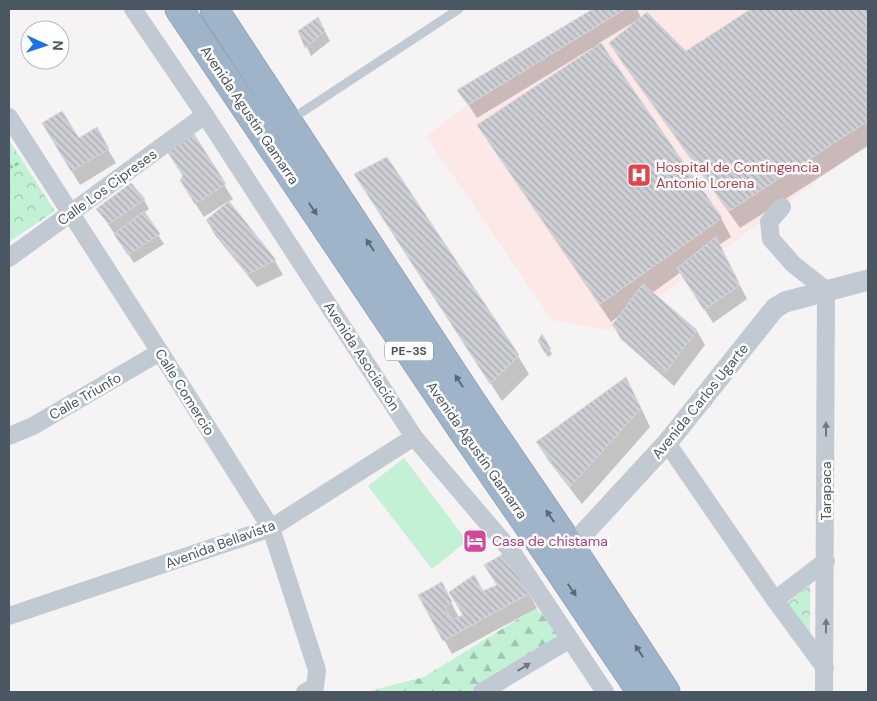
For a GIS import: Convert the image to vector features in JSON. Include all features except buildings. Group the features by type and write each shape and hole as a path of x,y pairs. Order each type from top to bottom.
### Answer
{"highway":[{"name":"Avenida Agustín Gamarra","path":"179,9 277,129 472,402 641,692"},
{"name":"Avenida Agustín Gamarra","path":"214,9 277,129"},
{"name":"Avenida Agustín Gamarra","path":"562,554 666,692"}],"street":[{"name":"Avenida Asociación","path":"133,9 205,115 414,437 512,552 605,692"},
{"name":"Calle Los Cipreses","path":"9,258 205,115"},
{"name":"Calle Comercio","path":"9,117 271,528 316,670 310,689"},
{"path":"782,207 769,222 771,239 793,264 826,290"},
{"name":"Avenida Carlos Ugarte","path":"562,554 667,443 775,308 785,302 868,280"},
{"name":"Tarapaca","path":"824,692 826,290"},
{"name":"Calle Triunfo","path":"9,436 33,426 160,352"},
{"name":"Avenida Bellavista","path":"9,616 271,528 414,437"},
{"path":"667,443 775,600 825,668"},
{"path":"775,600 826,561"},
{"path":"482,692 570,638"}],"lane":[{"path":"277,129 459,9"}],"path":[{"path":"9,168 19,162"}],"shaded area":[{"name":"Hospital de Contingencia Antonio Lorena","path":"599,9 851,9 868,33 868,143 613,331 552,320 426,136"}],"green space":[{"path":"9,140 55,211 9,242"},
{"path":"404,458 467,541 432,569 368,486"},
{"path":"810,585 810,640 781,608"},
{"path":"536,608 561,635 473,692 366,692 424,677"}],"place":[{"name":"Hospital de Contingencia Antonio Lorena","path":"639,175"},
{"name":"Casa de chistama","path":"475,541"}]}
